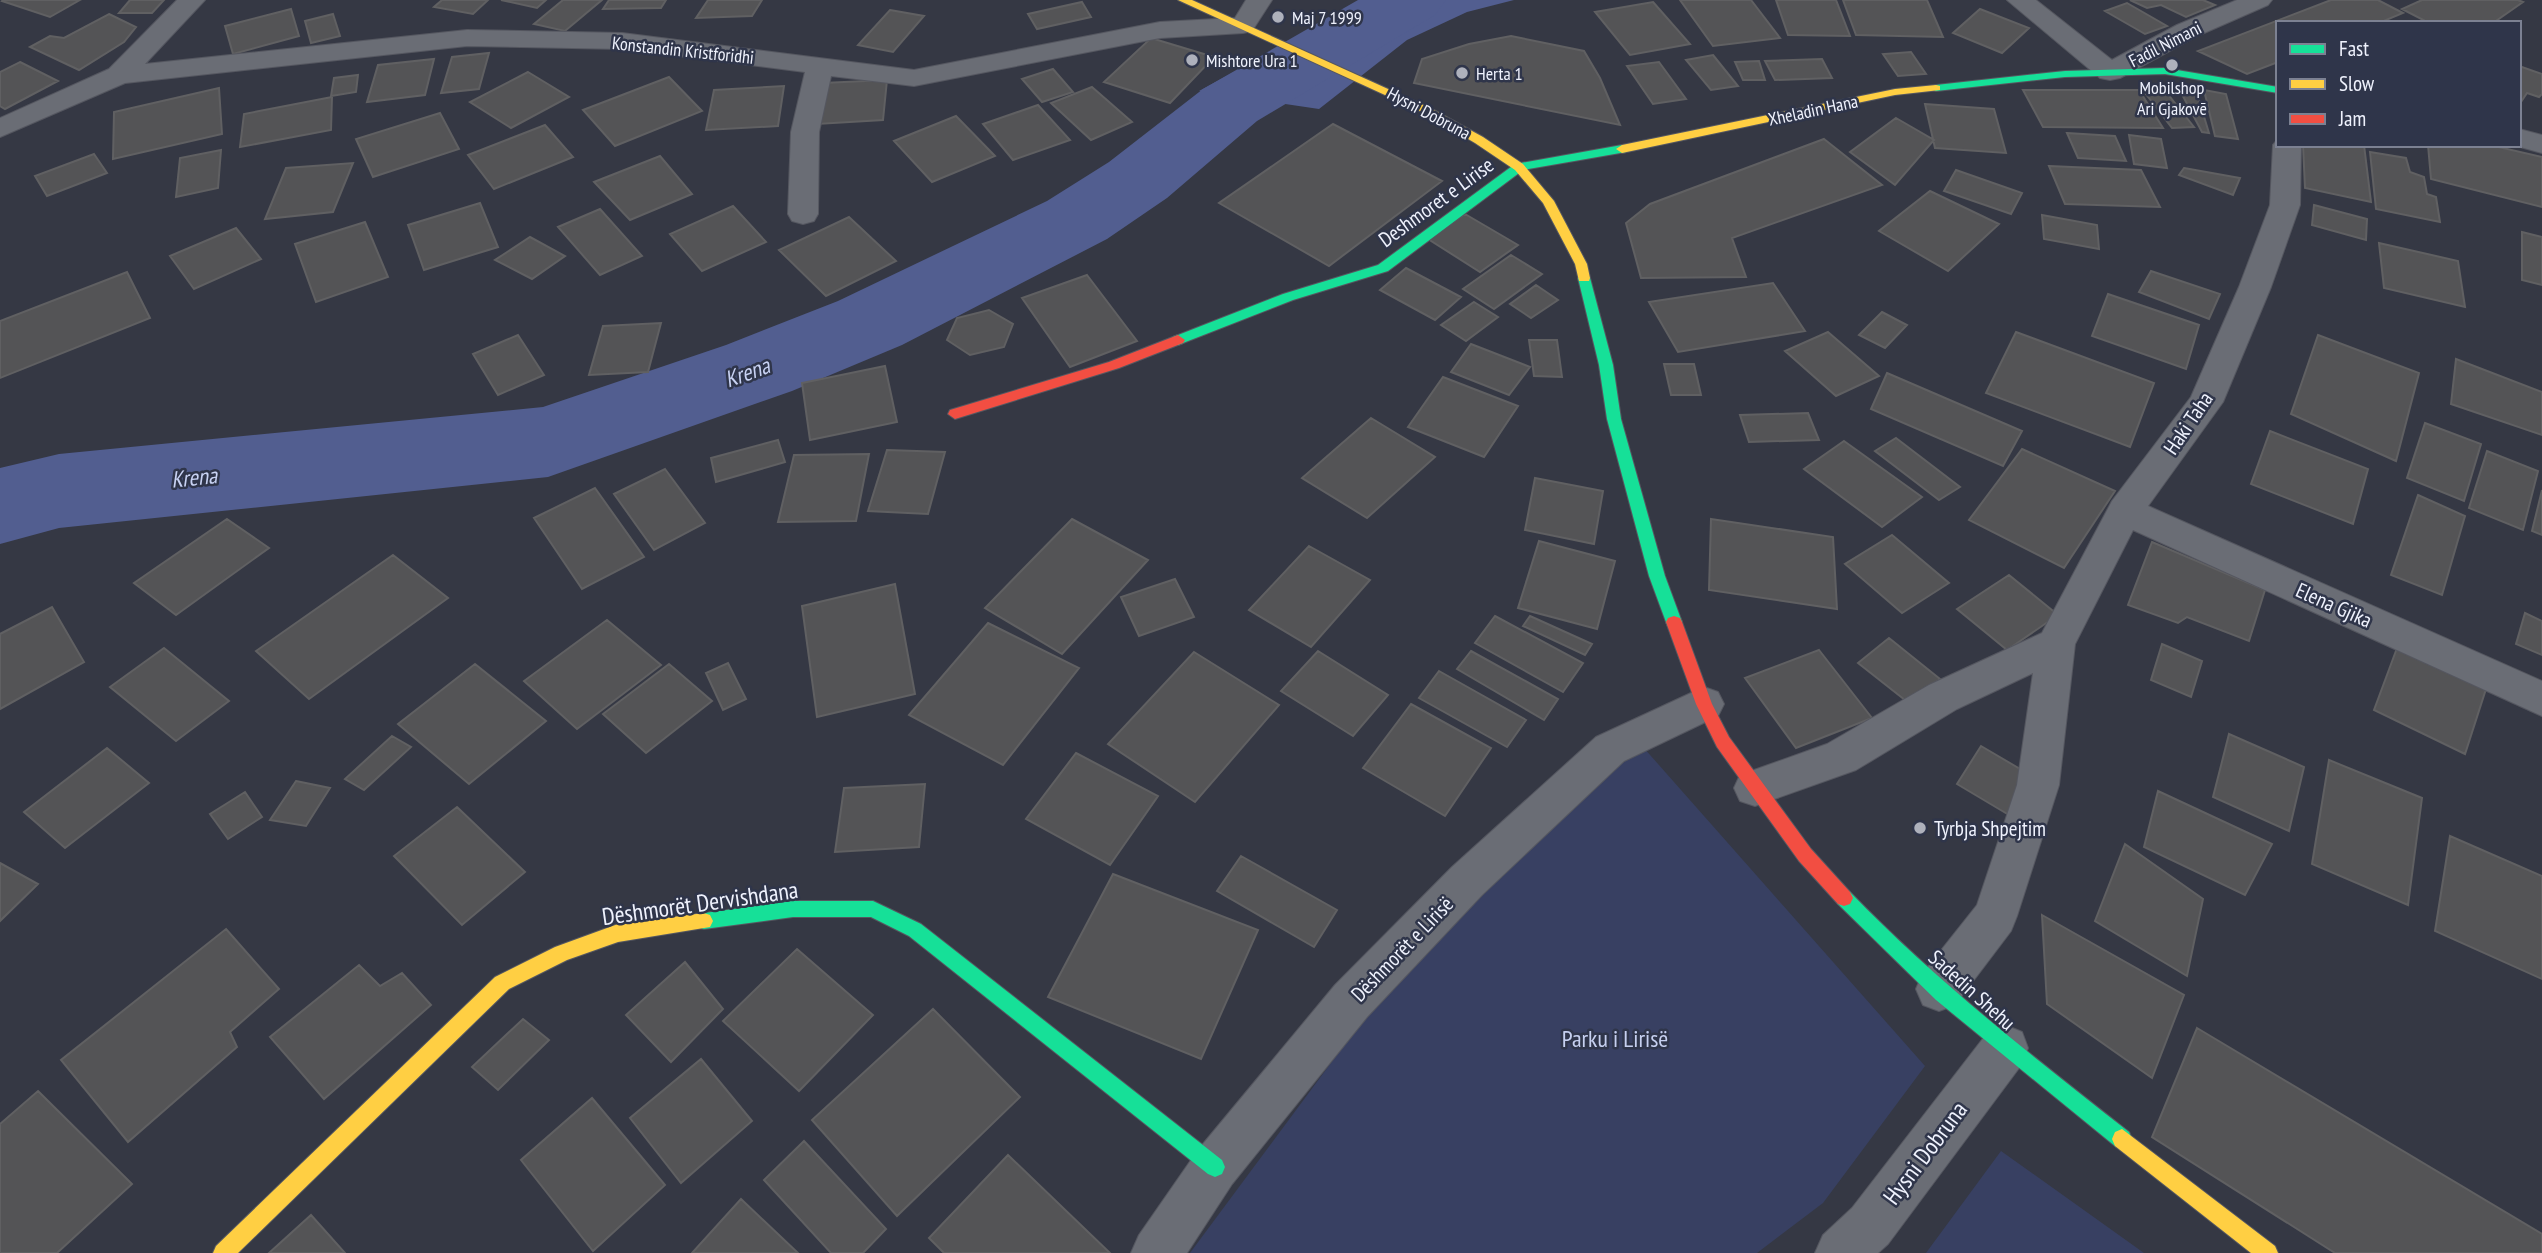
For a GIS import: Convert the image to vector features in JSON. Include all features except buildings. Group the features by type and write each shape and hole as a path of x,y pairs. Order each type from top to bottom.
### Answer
{"street":[{"path":"0,128 119,75 192,0"},
{"name":"Hysni Dobruna","path":"1183,0 1373,84 1479,139 1519,167"},
{"path":"1242,25 1259,0"},
{"path":"2020,0 2110,72"},
{"name":"Fadil Nimani","path":"2110,72 2186,31 2259,0"},
{"name":"Konstandin Kristforidhi","path":"119,75 467,38 622,41 914,78 1160,30 1242,25"},
{"path":"803,214 805,132 820,66"},
{"name":"Xheladin Hana","path":"1519,167 1688,137 1895,92 2065,74 2165,71 2276,90"},
{"path":"2521,139 2542,144"},
{"name":"Haki Taha","path":"1939,989 1995,916 2038,785 2056,644 2125,511 2206,402 2255,287 2285,205 2287,147"},
{"name":"Deshmoret e Lirise","path":"954,414 1114,365 1288,297 1382,268 1519,167 1548,201 1581,264 1604,352 1614,419 1657,576 1704,704"},
{"name":"Elena Gjika","path":"2125,511 2542,699"},
{"path":"1755,788 1840,757 1943,697 2056,644"},
{"name":"Sadedin Shehu","path":"1704,704 1723,742 1755,788 1805,855 1866,922 2005,1048 2268,1253"},
{"name":"Dëshmorët e Lirisë","path":"1157,1253 1215,1167 1351,1001 1467,881 1610,749 1704,704"},
{"name":"Dëshmorët Dervishdana","path":"223,1253 502,984 562,953 618,933 793,909 873,909 915,930 1215,1167"},
{"name":"Hysni Dobruna","path":"1841,1253 1870,1226 2005,1048"}],"green space":[{"name":"Parku i Lirisë","path":"1628,730 1925,1066 1823,1203 1757,1253 1190,1253 1457,893"},
{"path":"2001,1151 2144,1253 1926,1253"}],"shaded area":[{"path":"1366,0 1514,0 1467,12 1407,40 1319,109 1199,91"}],"waterway":[{"name":"Krena","path":"0,506 59,491 548,442 759,368 870,323 1077,220 1138,180 1230,105 1410,0"}],"traffic: fast":[{"path":"1936,88 2065,74 2165,71 2276,90"},
{"path":"1178,340 1288,297 1383,268 1519,167 1622,149"},
{"path":"1584,278 1606,365 1614,419 1657,576 1674,622"},
{"path":"1844,898 1943,994 2122,1139"},
{"path":"704,921 793,909 873,909 915,930 1215,1167"}],"traffic: slow":[{"path":"1183,0 1426,110 1479,140 1519,167 1548,201 1581,264 1584,278"},
{"path":"1622,149 1895,92 1936,88"},
{"path":"223,1253 502,983 562,953 618,933 704,921"},
{"path":"2122,1139 2268,1253"}],"traffic: jam":[{"path":"955,414 1114,365 1178,340"},
{"path":"1674,622 1704,704 1723,742 1805,855 1844,898"}],"place":[{"name":"Maj 7 1999","path":"1278,17"},
{"name":"Mishtore Ura 1","path":"1192,60"},
{"name":"Mobilshop Ari Gjakovē","path":"2172,65"},
{"name":"Herta 1","path":"1462,73"},
{"name":"Tyrbja Shpejtim","path":"1920,828"}]}
